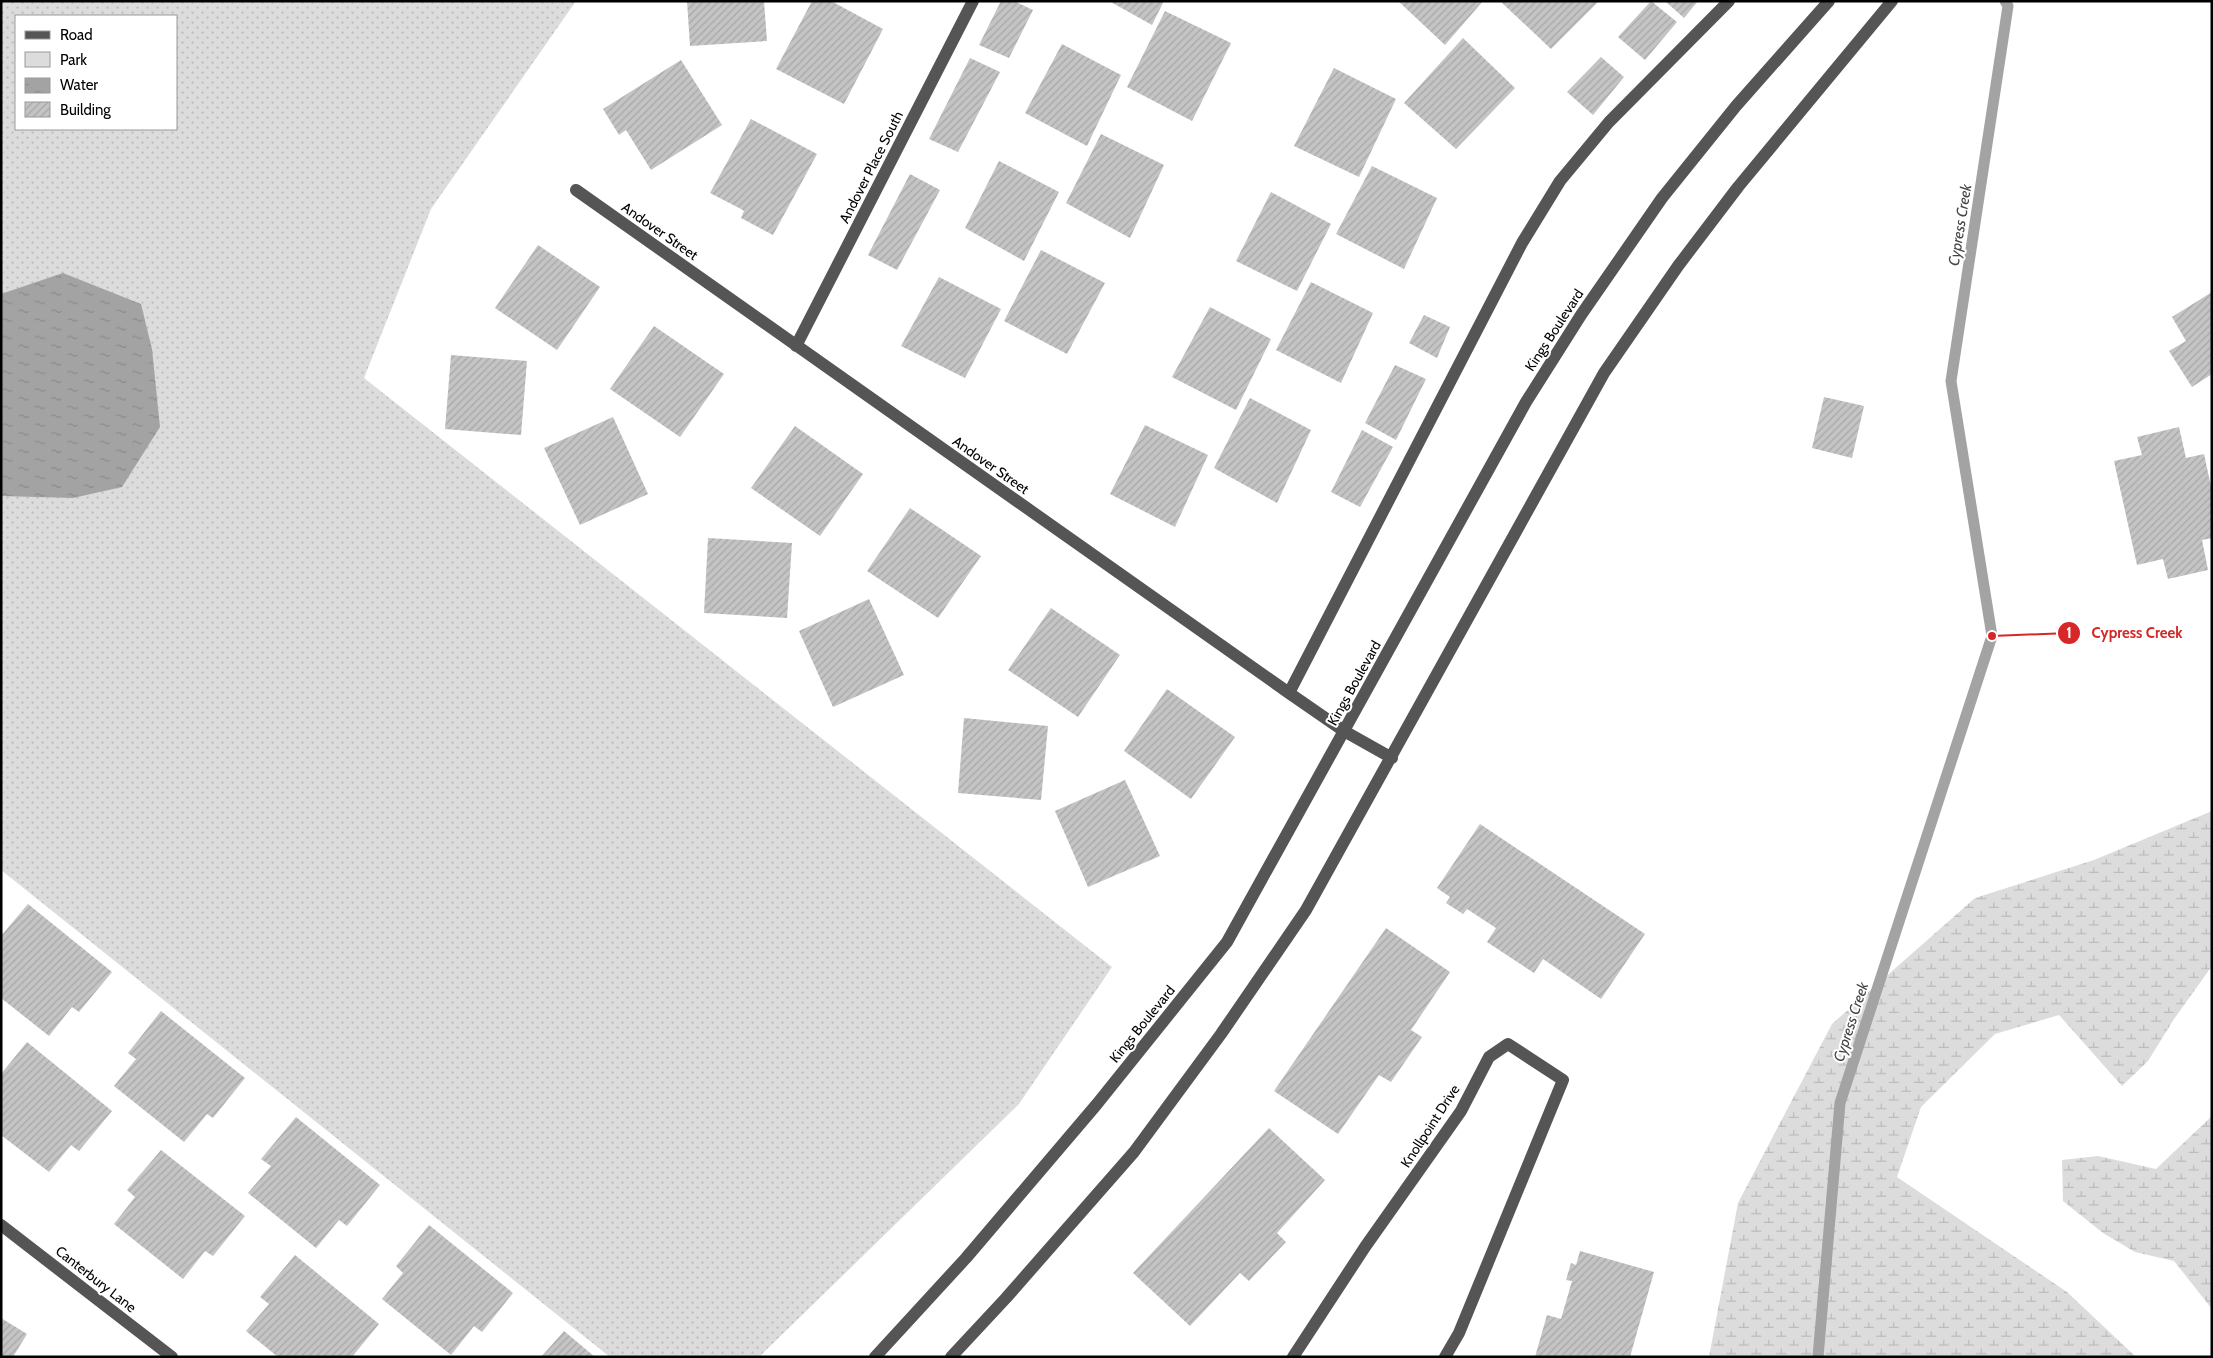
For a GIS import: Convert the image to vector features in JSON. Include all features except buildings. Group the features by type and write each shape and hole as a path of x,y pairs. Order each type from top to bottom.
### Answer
{"street":[{"name":"Andover Place South","path":"796,346 972,1"},
{"path":"1289,693 1522,243 1560,181 1609,122 1729,1"},
{"name":"Kings Boulevard","path":"875,1357 966,1258 1085,1119 1227,942 1526,402 1581,315 1662,198 1736,106 1829,1"},
{"path":"951,1357 1006,1298 1134,1152 1221,1034 1306,910 1392,758 1485,584 1604,372 1678,266 1738,187 1892,1"},
{"name":"Andover Street","path":"576,190 1344,732 1392,758"},
{"name":"Knollpoint Drive","path":"1293,1357 1366,1247 1461,1111 1489,1057 1508,1044 1563,1080 1459,1334 1444,1357"},
{"name":"Canterbury Lane","path":"1,1225 172,1357"}],"green space":[{"path":"1,1 576,1 431,209 364,378 1112,967 1019,1104 759,1357 610,1357 1,870"},
{"path":"2212,811 2212,966 2174,1019 2148,1061 2122,1086 2059,1015 1995,1034 1921,1107 1897,1177 2067,1292 2136,1357 1709,1357 1738,1203 1832,1024 1975,898 2094,860"},
{"path":"2212,1116 2212,1309 2174,1261 2135,1252 2103,1233 2063,1201 2062,1160 2098,1156 2156,1169"}],"water":[{"path":"63,273 141,304 152,349 160,427 122,487 73,498 1,496 1,294"}],"waterway":[{"name":"Cypress Creek","path":"1818,1357 1840,1103 1992,636 1951,381 2008,6 2005,1"}],"place":[{"name":"Cypress Creek","path":"1992,636"}]}
